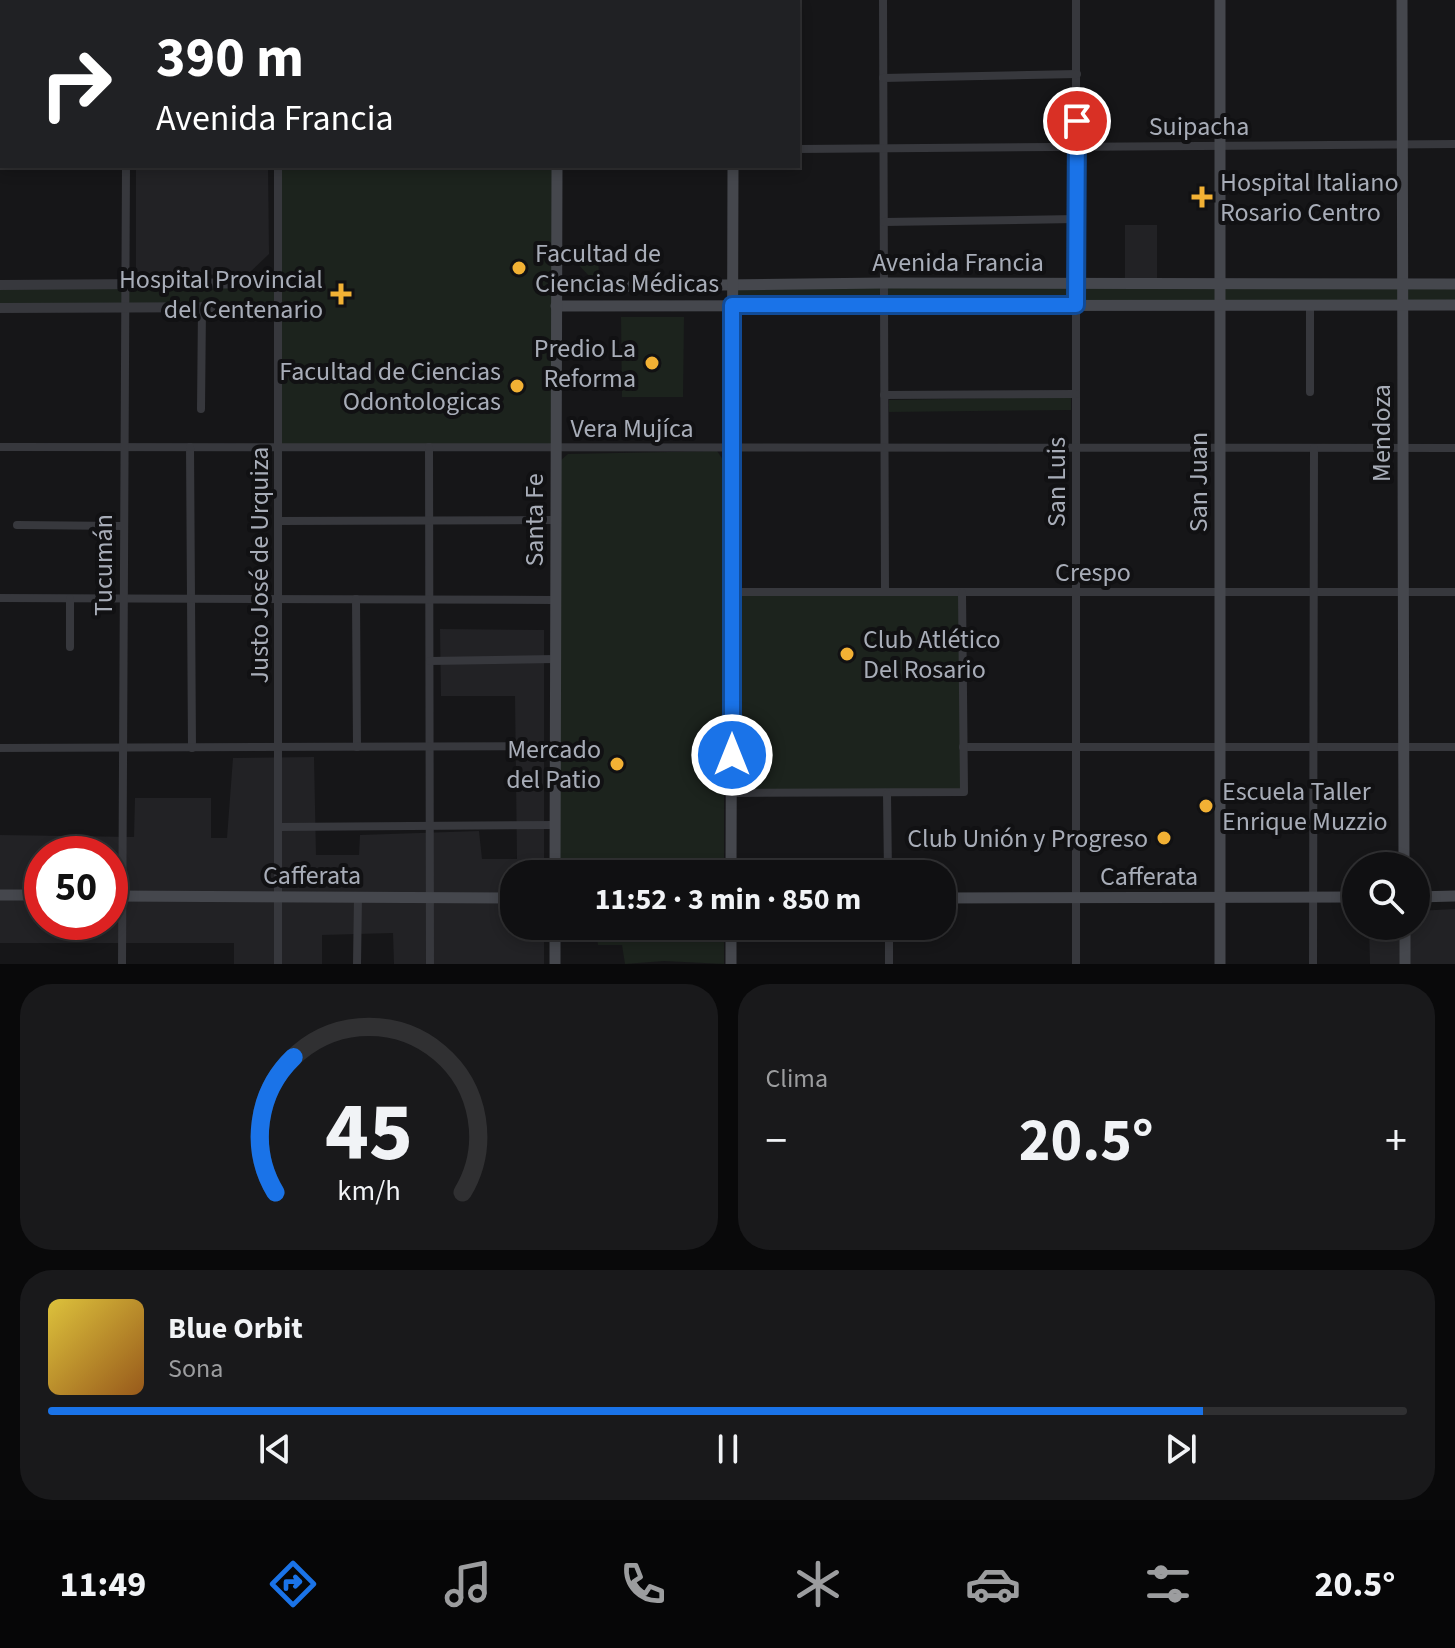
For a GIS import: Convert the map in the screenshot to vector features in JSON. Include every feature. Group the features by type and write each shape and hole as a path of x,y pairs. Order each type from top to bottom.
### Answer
{"main road":[{"name":"San Juan","path":"1220,0 1220,964"},
{"name":"Mendoza","path":"1402,0 1404,852"},
{"name":"Santa Fe","path":"555,860 557,168"},
{"path":"731,860 733,168"},
{"name":"Avenida Francia","path":"556,287 885,283 1455,284"},
{"name":"Avenida Francia","path":"556,306 885,303 1455,305"},
{"path":"0,895 24,895"},
{"name":"Cafferata","path":"128,896 500,898"},
{"path":"1430,897 1455,896"},
{"name":"Cafferata","path":"956,898 1342,897"},
{"path":"555,940 555,964"},
{"path":"731,940 731,964"},
{"path":"1405,940 1405,964"}],"street":[{"path":"883,0 885,592"},
{"name":"San Luis","path":"1076,0 1076,964"},
{"path":"883,78 1077,74"},
{"name":"Suipacha","path":"800,149 1455,144"},
{"name":"Tucumán","path":"118,836 122,748 126,168"},
{"name":"Justo José de Urquiza","path":"278,168 278,964"},
{"path":"884,222 1076,219"},
{"path":"0,285 278,283"},
{"path":"1310,305 1310,392"},
{"path":"201,409 202,307"},
{"path":"0,308 279,307"},
{"path":"884,395 1076,394"},
{"name":"Vera Mujíca","path":"0,447 1455,448"},
{"path":"190,447 192,748"},
{"path":"429,447 430,964"},
{"path":"1313,964 1314,448"},
{"path":"279,521 556,520"},
{"path":"17,525 123,526"},
{"name":"Crespo","path":"732,592 1455,592"},
{"path":"732,793 964,792 962,593"},
{"path":"0,598 555,600"},
{"path":"70,599 70,647"},
{"path":"356,599 357,747"},
{"path":"430,661 555,659"},
{"path":"0,748 555,746"},
{"path":"963,747 1455,747"},
{"path":"887,794 888,860"},
{"path":"278,827 555,825"},
{"path":"357,964 358,897"},
{"name":"Tucumán","path":"120,940 122,964"},
{"path":"889,940 889,964"}],"shaded area":[{"path":"136,168 268,168 269,254 248,274 141,276 136,271"},
{"path":"278,168 557,168 556,448 279,447 278,307 0,308 0,285 278,283"},
{"path":"1125,225 1157,225 1157,278 1125,278"},
{"path":"571,251 598,251 599,278 591,278 572,258"},
{"path":"1455,284 1455,305 732,305 732,286"},
{"name":"Predio La Reforma","path":"621,317 684,317 683,397 622,397"},
{"path":"1071,397 1071,410 889,412 889,400"},
{"path":"717,451 724,461 724,860 560,860 560,461 568,454"},
{"name":"Club Atlético Del Rosario","path":"732,592 962,593 964,792 732,793"},
{"path":"440,629 544,630 544,860 500,860 500,940 544,940 544,964 394,964 393,933 322,935 322,964 234,964 234,943 0,943 0,835 67,836 24,836 24,940 128,940 128,837 134,837 135,798 211,798 211,838 227,838 233,758 314,757 316,855 359,855 360,835 479,831 482,859 517,859 515,696 441,696"},
{"path":"1455,909 1455,964 1370,964 1369,940 1430,940 1430,910"},
{"path":"597,940 724,940 724,964 664,961 625,964 622,945 598,945"}],"place":[{"name":"Hospital Italiano Rosario Centro","path":"1202,197"},
{"name":"Facultad de Ciencias Médicas","path":"519,268"},
{"name":"Hospital Provincial del Centenario","path":"341,294"},
{"name":"Predio La Reforma","path":"652,363"},
{"name":"Facultad de Ciencias Odontologicas","path":"517,386"},
{"name":"Club Atlético Del Rosario","path":"847,654"},
{"name":"Mercado del Patio","path":"617,764"},
{"name":"Escuela Taller Enrique Muzzio","path":"1206,806"},
{"name":"Club Unión y Progreso","path":"1164,838"}],"route":[{"path":"732,755 732,305 1076,305 1077,121"}]}
